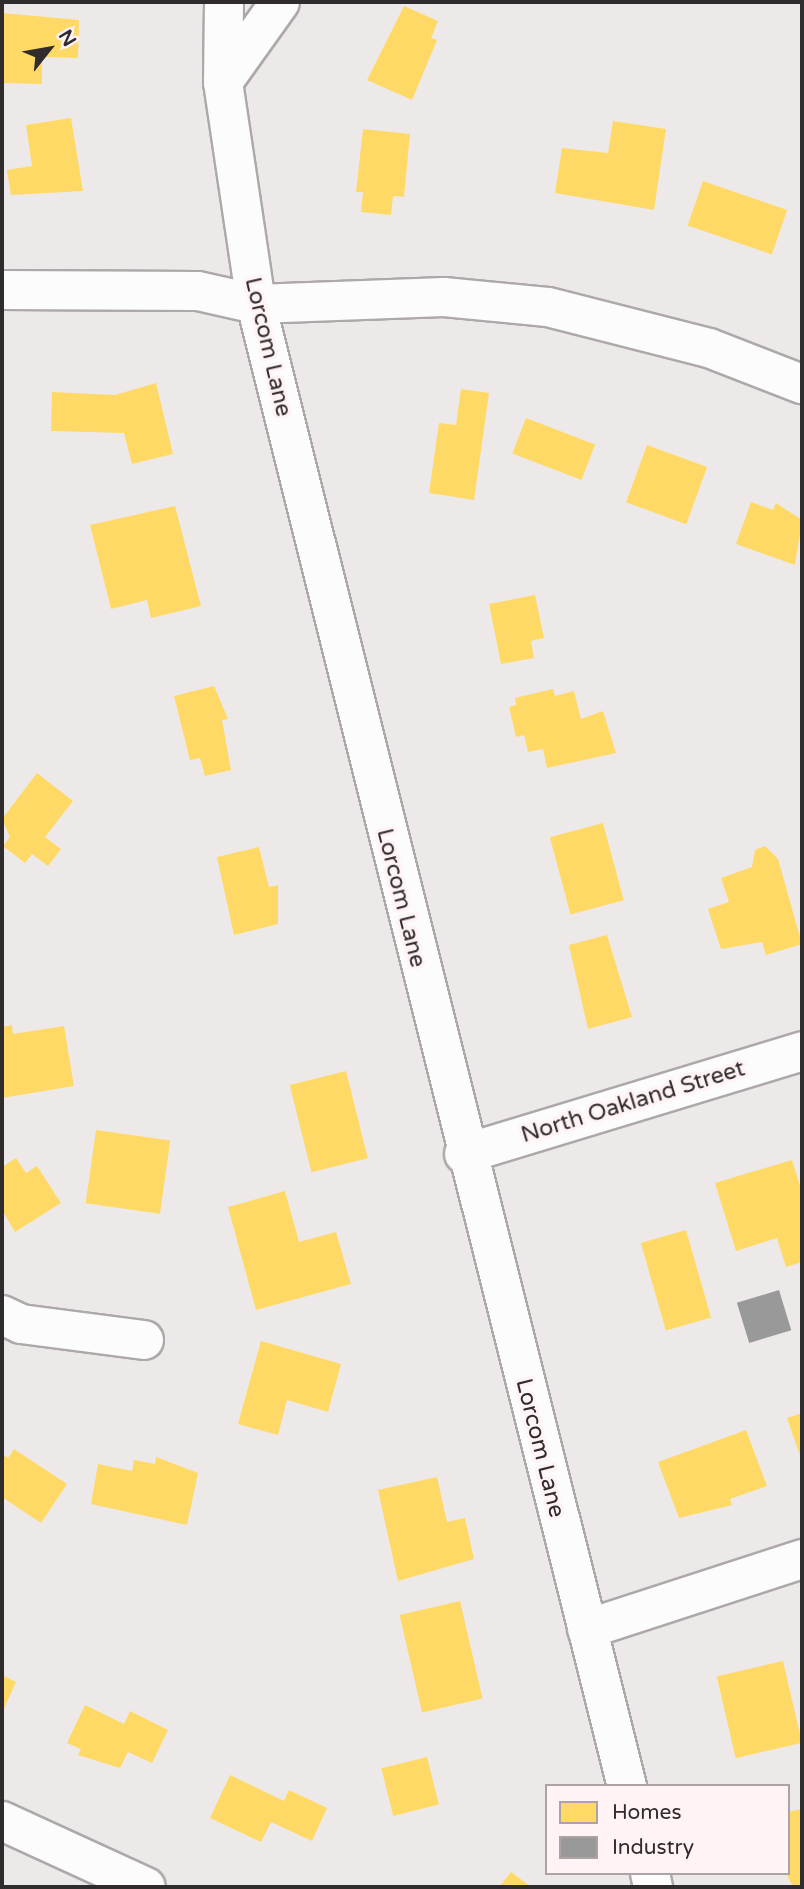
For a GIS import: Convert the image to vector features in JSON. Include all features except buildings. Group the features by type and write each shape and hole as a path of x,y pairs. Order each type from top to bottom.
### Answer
{"street":[{"name":"Lorcom Lane","path":"224,2 223,82 256,304 464,1154 626,1784"},
{"path":"223,82 280,2"},
{"path":"2,290 198,291 256,304 444,297 568,310 709,348 802,384"},
{"name":"North Oakland Street","path":"464,1154 802,1051"},
{"path":"2,1315 21,1324 144,1340"},
{"path":"587,1629 802,1559"},
{"path":"2,1821 146,1887"}]}
